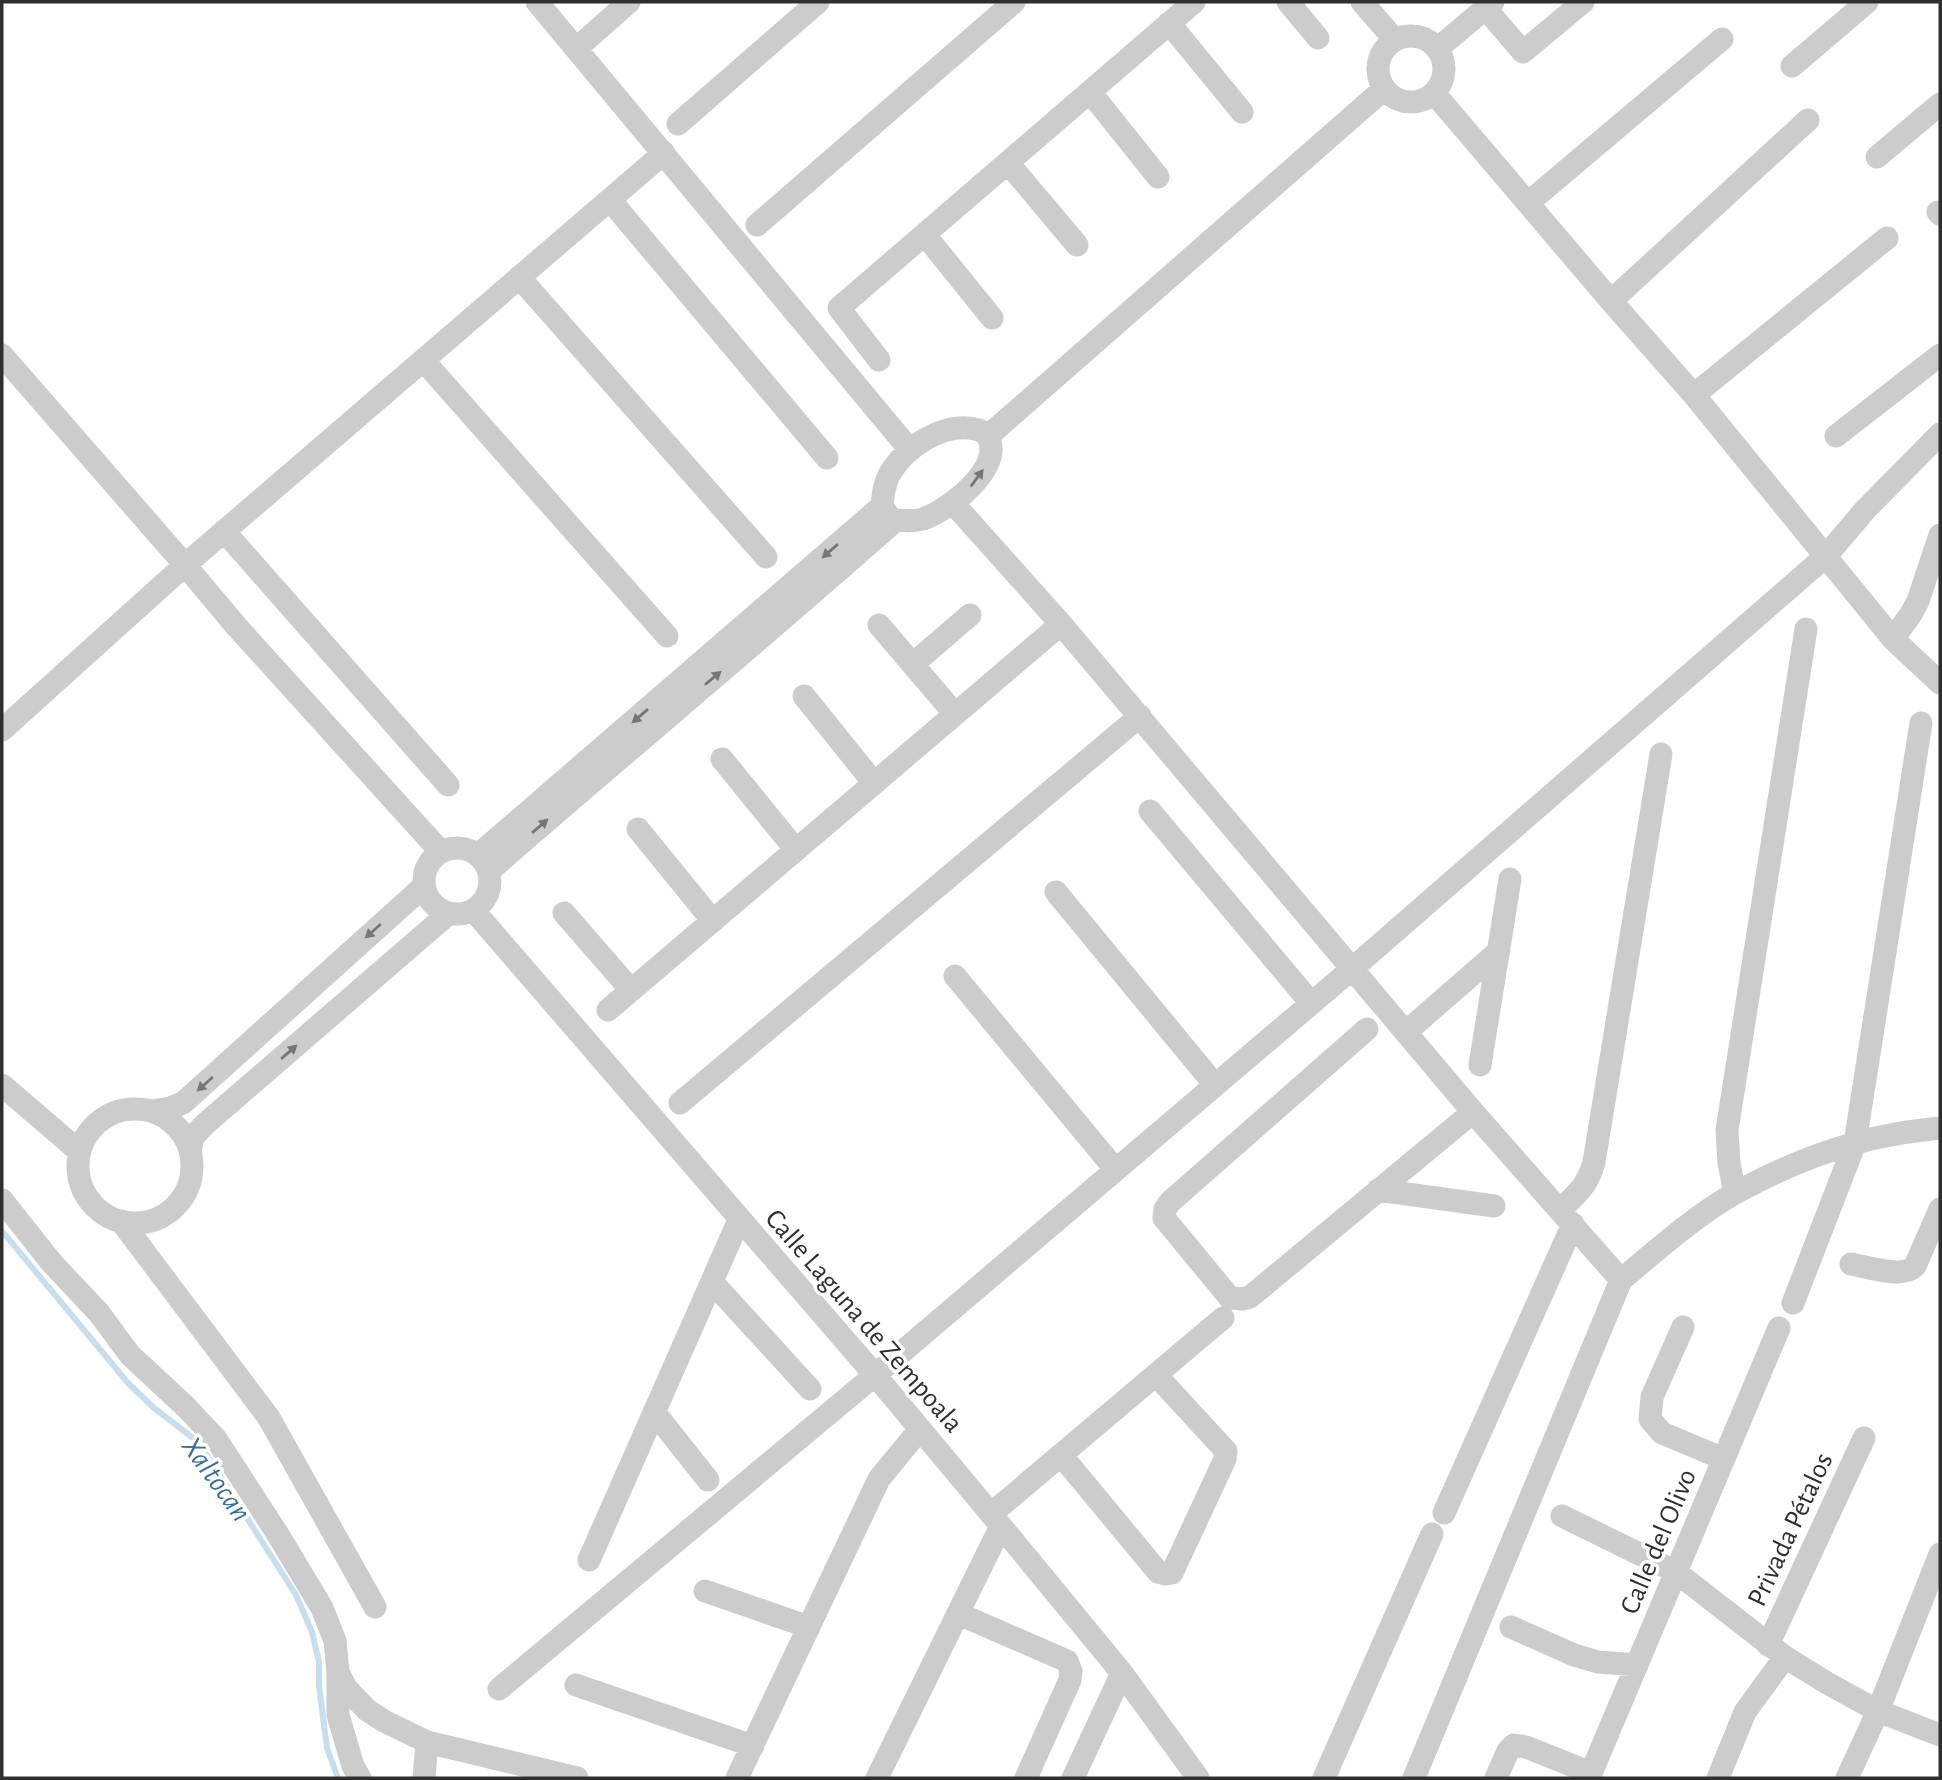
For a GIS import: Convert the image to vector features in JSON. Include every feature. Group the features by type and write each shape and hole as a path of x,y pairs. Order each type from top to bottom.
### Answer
{"street":[{"path":"537,2 910,450"},
{"path":"576,48 629,2"},
{"path":"678,124 818,2"},
{"path":"757,225 1014,2"},
{"path":"879,360 839,309 1194,2"},
{"path":"1288,2 1318,38"},
{"path":"1362,2 1395,40"},
{"path":"1437,49 1489,5 1523,52 1583,2"},
{"path":"1791,66 1867,2"},
{"path":"1170,23 1242,112"},
{"path":"1413,36 1431,43 1437,49 1444,67 1440,85 1434,93 1418,102 1409,103 1391,96 1384,89 1378,72 1379,62 1382,53 1395,40 1413,36"},
{"path":"1528,203 1722,39"},
{"path":"988,436 1384,89"},
{"path":"1090,92 1158,177"},
{"path":"1434,93 1694,395 1893,639 1940,683"},
{"path":"1877,157 1940,104"},
{"path":"1611,301 1808,120"},
{"path":"2,730 224,531 664,153"},
{"path":"1008,163 1077,245"},
{"path":"610,200 827,458"},
{"path":"925,235 992,318"},
{"path":"1694,395 1887,238"},
{"path":"519,277 766,557"},
{"path":"2,355 237,627 441,852"},
{"path":"1836,436 1940,355"},
{"path":"423,360 667,636"},
{"path":"951,428 982,430 988,436 990,458 978,478 953,503 920,520 904,521 889,513 883,492 889,476 910,450 951,428"},
{"path":"499,1689 875,1375 1353,968 1826,556 1865,510 1940,434"},
{"path":"953,503 1061,624 1473,1112 1621,1280"},
{"path":"484,863 889,513"},
{"path":"224,531 448,785"},
{"path":"1893,639 1918,601 1940,535"},
{"path":"913,664 970,615"},
{"path":"608,1010 1061,624"},
{"path":"879,625 955,714"},
{"path":"1735,1193 1729,1163 1727,1130 1806,629"},
{"path":"804,696 874,783"},
{"path":"680,1103 1140,716"},
{"path":"1793,1303 1855,1143 1921,723"},
{"path":"1444,1513 1567,1217 1590,1177 1661,754"},
{"path":"722,759 796,850"},
{"path":"1150,811 1311,1003"},
{"path":"638,829 713,921"},
{"path":"454,848 467,849 484,863 491,877 490,891 484,902 474,911 462,915 448,914 437,908 428,898 424,886 425,872 431,860 441,852 454,848"},
{"path":"1480,1065 1510,879"},
{"path":"152,1111 175,1125 184,1137 190,1151 190,1180 184,1194 164,1215 150,1221 121,1221 107,1216 95,1207 86,1195 79,1174 80,1152 90,1132 106,1117 120,1111 152,1111 183,1103 424,886"},
{"path":"1056,892 1215,1085"},
{"name":"Calle Laguna de Zempoala","path":"474,911 875,1375 1122,1674 1198,1778"},
{"path":"564,913 631,990"},
{"path":"190,1151 193,1137 204,1125 448,914"},
{"path":"1406,1032 1499,951"},
{"path":"955,976 1115,1170"},
{"path":"1367,1029 1165,1209 1164,1217 1230,1297 1250,1297 1473,1112"},
{"path":"2,1085 80,1152"},
{"path":"1414,1778 1621,1280 1673,1236 1735,1193 1795,1164 1855,1143 1940,1128"},
{"path":"1378,1190 1494,1206"},
{"path":"2,1200 51,1262 99,1313 130,1355 216,1439 277,1533 323,1608 335,1641 338,1715 360,1778"},
{"path":"1851,1264 1900,1273 1909,1272 1915,1266 1940,1209"},
{"path":"589,1560 739,1220"},
{"path":"121,1221 269,1418 375,1606"},
{"path":"712,1282 810,1389"},
{"path":"877,1778 958,1614 996,1520 1061,1455 1223,1318"},
{"path":"1683,1327 1651,1397 1650,1419 1662,1433 1724,1459"},
{"name":"Calle del Olivo","path":"1590,1776 1779,1328"},
{"path":"1061,1455 1158,1572 1172,1573 1225,1459 1226,1451 1157,1375"},
{"path":"654,1412 708,1480"},
{"path":"737,1778 879,1479 920,1429"},
{"name":"Privada Pétalos","path":"1718,1778 1745,1712 1776,1651 1864,1438"},
{"path":"1562,1516 1676,1572 1776,1651 1827,1684 1878,1711 1940,1735"},
{"path":"1324,1778 1432,1534"},
{"path":"1847,1778 1878,1711 1940,1554"},
{"path":"705,1591 809,1627"},
{"path":"958,1614 1068,1661 1070,1680 1026,1778"},
{"path":"1511,1627 1574,1655 1598,1662 1637,1665"},
{"path":"338,1672 346,1688 367,1710 427,1742 577,1778"},
{"path":"1073,1778 1122,1674"},
{"path":"576,1685 752,1746"},
{"path":"424,1778 427,1742"},
{"path":"1496,1778 1508,1751 1514,1745 1526,1747 1590,1776"}],"waterway":[{"name":"Xaltocan","path":"2,1231 128,1383 154,1408 197,1441 296,1595 312,1632 319,1662 319,1686 327,1748 338,1778"}]}
